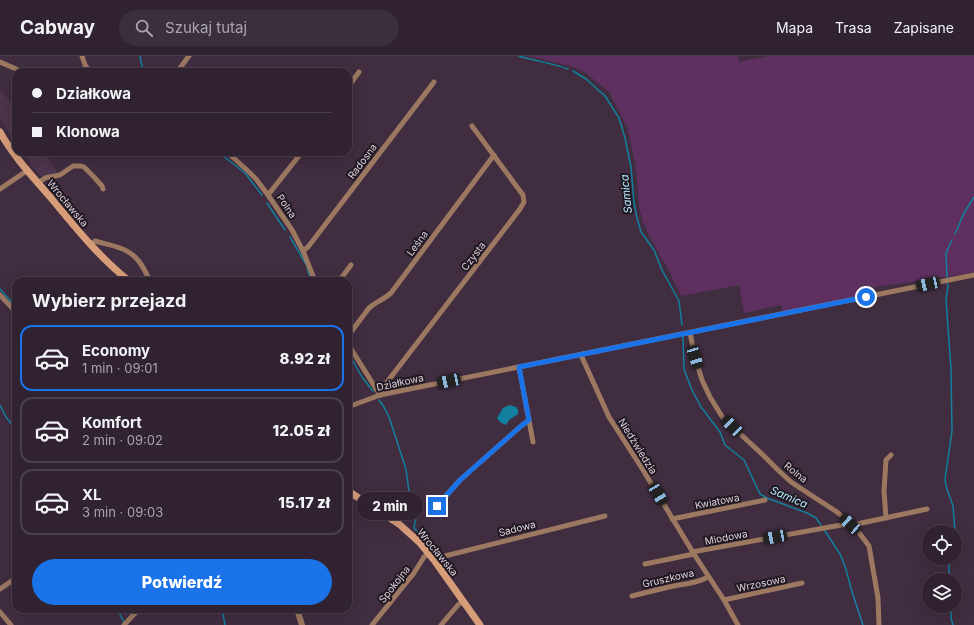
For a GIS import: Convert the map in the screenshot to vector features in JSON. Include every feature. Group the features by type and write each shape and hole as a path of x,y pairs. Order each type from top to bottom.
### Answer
{"main road":[{"name":"Wrocławska","path":"0,132 12,151"},
{"name":"Wrocławska","path":"16,156 91,244 124,277"},
{"name":"Wrocławska","path":"352,494 399,524 410,533 429,553 480,625"}],"street":[{"path":"82,56 84,65 87,68"},
{"path":"180,68 189,56"},
{"path":"0,62 14,68"},
{"path":"352,82 359,72"},
{"name":"Radosna","path":"303,251 308,247 434,82"},
{"name":"Czysta","path":"380,395 384,386 524,202 523,195 472,126"},
{"name":"Leśna","path":"352,331 373,304 384,299 391,293 494,155"},
{"path":"268,195 299,156"},
{"name":"Polna","path":"234,157 253,175 292,230 303,251 313,277"},
{"path":"38,183 45,178 60,175 73,166 80,166 94,177 103,189"},
{"path":"0,189 28,170"},
{"path":"91,244 95,241 115,246 126,251 136,258 148,277"},
{"path":"342,277 351,265"},
{"name":"Działkowa","path":"352,406 380,395 974,275"},
{"path":"0,295 12,308"},
{"name":"Rolna","path":"690,333 702,380 710,397 723,418 791,482 837,512 858,530 869,546 878,598 879,625"},
{"path":"352,350 380,395"},
{"name":"Niedźwiedzia","path":"581,354 609,417 708,577 724,600 738,625"},
{"path":"519,367 533,442"},
{"path":"437,506 460,480 529,420"},
{"path":"886,518 884,491 886,460 891,455"},
{"name":"Kwiatowa","path":"672,519 765,500"},
{"name":"Miodowa","path":"646,564 693,553 850,524 857,524 927,509"},
{"name":"Sadowa","path":"434,560 605,516"},
{"name":"Spokojna","path":"372,625 414,573 424,557 429,553"},
{"name":"Gruszkowa","path":"632,596 694,582 708,577"},
{"path":"0,589 12,581"},
{"name":"Wrzosowa","path":"724,600 802,583"},
{"path":"441,625 463,601"},
{"path":"0,612 11,625"},
{"path":"124,625 135,613"},
{"path":"298,613 302,625"}],"shaded area":[{"path":"528,56 738,56 739,62 769,56 974,56 974,272 861,289 857,297 783,312 781,305 744,313 739,285 681,296 643,222 639,207 636,169 627,127 609,92 586,73 574,67"},
{"path":"0,90 12,104 12,137 0,118"},
{"path":"25,156 47,156 58,174 40,176"}],"water":[{"path":"510,405 516,407 518,414 509,420 506,425 500,422 497,418 503,408"}],"waterway":[{"path":"140,56 142,68"},
{"name":"Samica","path":"519,56 568,69"},
{"name":"Samica","path":"573,71 586,79 605,96 619,118 631,167 634,203 641,232 654,250 662,270 679,301 682,325"},
{"path":"223,156 245,173 262,195"},
{"path":"955,234 964,213 974,197"},
{"path":"267,203 285,230"},
{"path":"290,237 306,264"},
{"path":"947,278 946,253 952,240"},
{"path":"307,267 310,277"},
{"path":"947,282 948,286 946,300 951,369 952,431 945,479 953,506 954,525"},
{"path":"0,289 12,302"},
{"name":"Samica","path":"683,337 684,369 691,388 701,407 720,432 725,445 744,460 760,494 807,513 816,518 821,525"},
{"path":"352,359 362,377 373,391"},
{"path":"379,400 389,417 406,469 409,492 415,510 416,518 414,528 420,536"},
{"path":"0,405 12,425"},
{"name":"Samica","path":"825,531 840,554 845,566 863,625"},
{"path":"949,565 949,573"},
{"path":"119,613 124,622"},
{"path":"223,613 225,625"},
{"path":"951,613 953,625"}],"route":[{"path":"437,506 460,480 529,420 519,367 866,297"}]}
